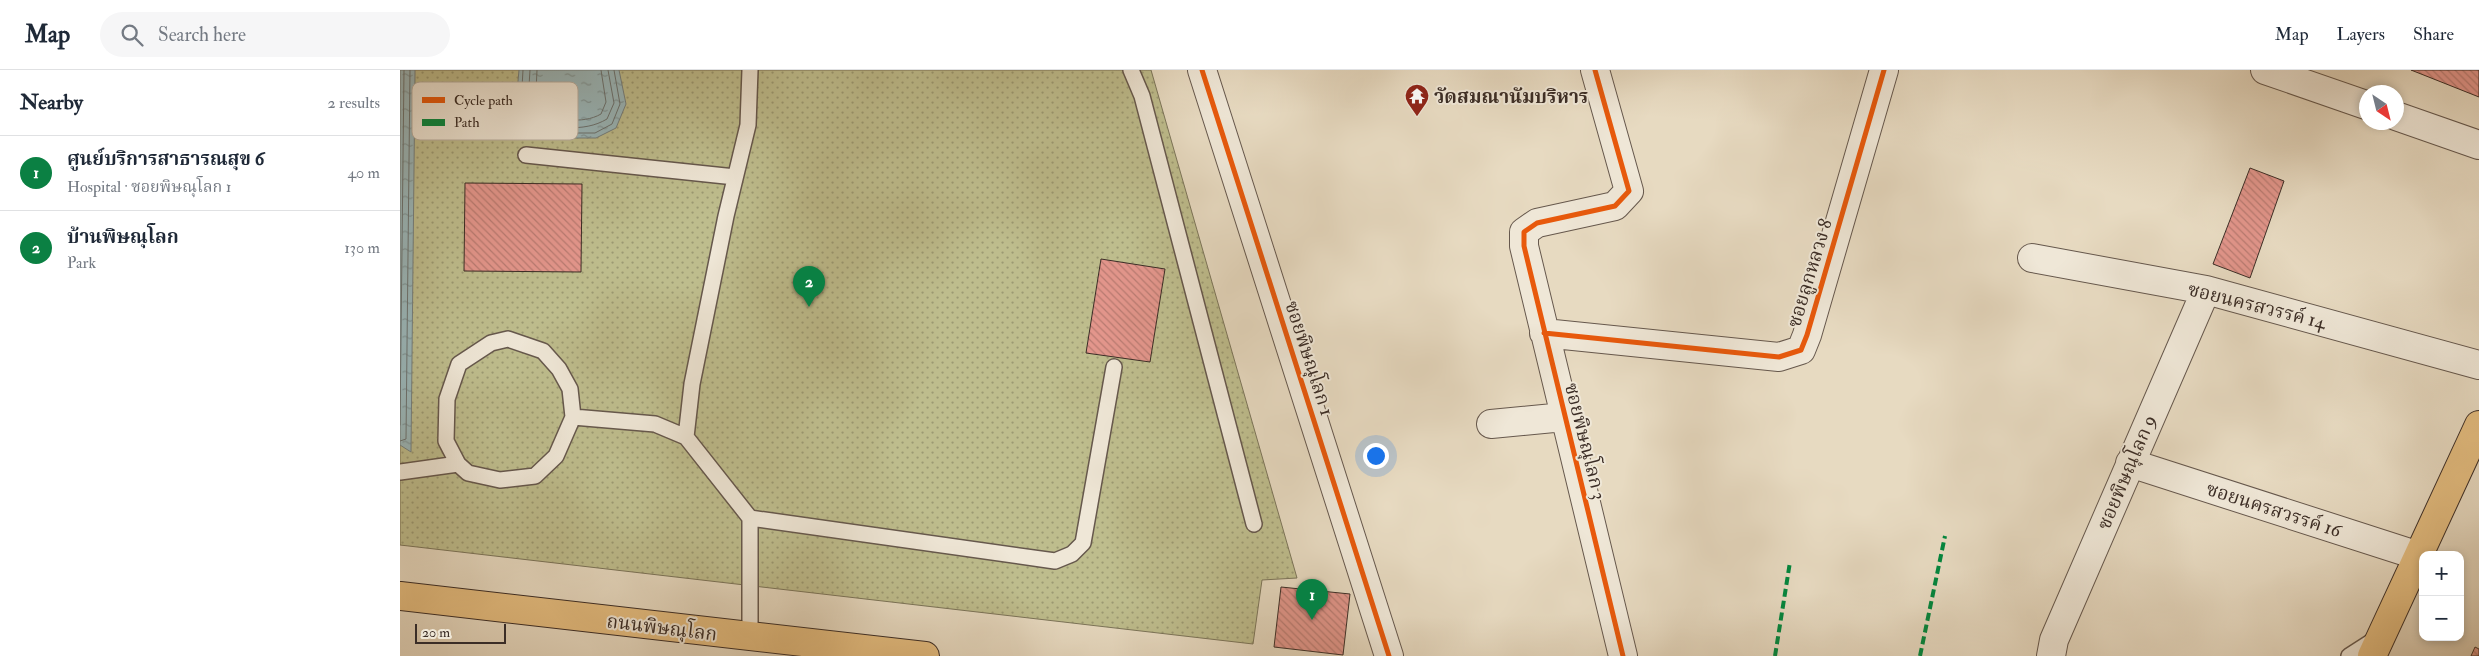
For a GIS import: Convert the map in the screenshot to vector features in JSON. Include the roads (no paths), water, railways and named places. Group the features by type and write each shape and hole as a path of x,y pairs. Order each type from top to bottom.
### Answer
{"main road":[{"path":"2421,551 2479,425"},
{"path":"2377,646 2419,556"},
{"name":"ถนนพิษณุโลก","path":"400,596 925,656"}],"street":[{"name":"ซอยพิษณุโลก 1","path":"1202,70 1389,656"},
{"name":"ซอยพิษณุโลก 3","path":"1595,70 1628,191 1615,206 1537,224 1524,232 1524,246 1623,656"},
{"name":"ซอยลูกหลวง 8","path":"1544,333 1779,357 1801,350 1884,70"},
{"path":"2266,70 2359,103"},
{"path":"2404,119 2479,145"},
{"name":"ซอยนครสวรรค์ 14","path":"2032,258 2206,290 2479,364"},
{"name":"ซอยพิษณุโลก 9","path":"2051,656 2054,640 2206,290"},
{"path":"1491,424 1564,417"},
{"name":"ซอยนครสวรรค์ 16","path":"2130,463 2419,556"}],"lane":[{"path":"686,437 692,384 735,177 748,126 750,70"},
{"path":"1131,70 1142,96 1254,524"},
{"path":"526,155 735,177"},
{"path":"508,339 543,351 559,369 570,389 573,417 556,456 535,476 500,480 468,472 458,464 446,442 447,399 458,364 491,343 508,339"},
{"path":"750,518 1055,561 1072,554 1083,543 1114,367"},
{"path":"573,417 655,424 686,437 750,518 750,637"},
{"path":"400,472 458,464"},
{"path":"2349,656 2377,646"}],"water":[{"path":"400,70 415,70 415,82 412,82 412,140 414,140 411,452 400,445"},
{"path":"519,70 619,70 626,104 616,128 596,138 578,138 578,82 518,82"}],"place":[{"name":"วัดสมณานัมบริหาร","path":"1417,117"},
{"name":"บ้านพิษณุโลก","path":"809,307"},
{"name":"ศูนย์บริการสาธารณสุข 6","path":"1312,620"}]}
